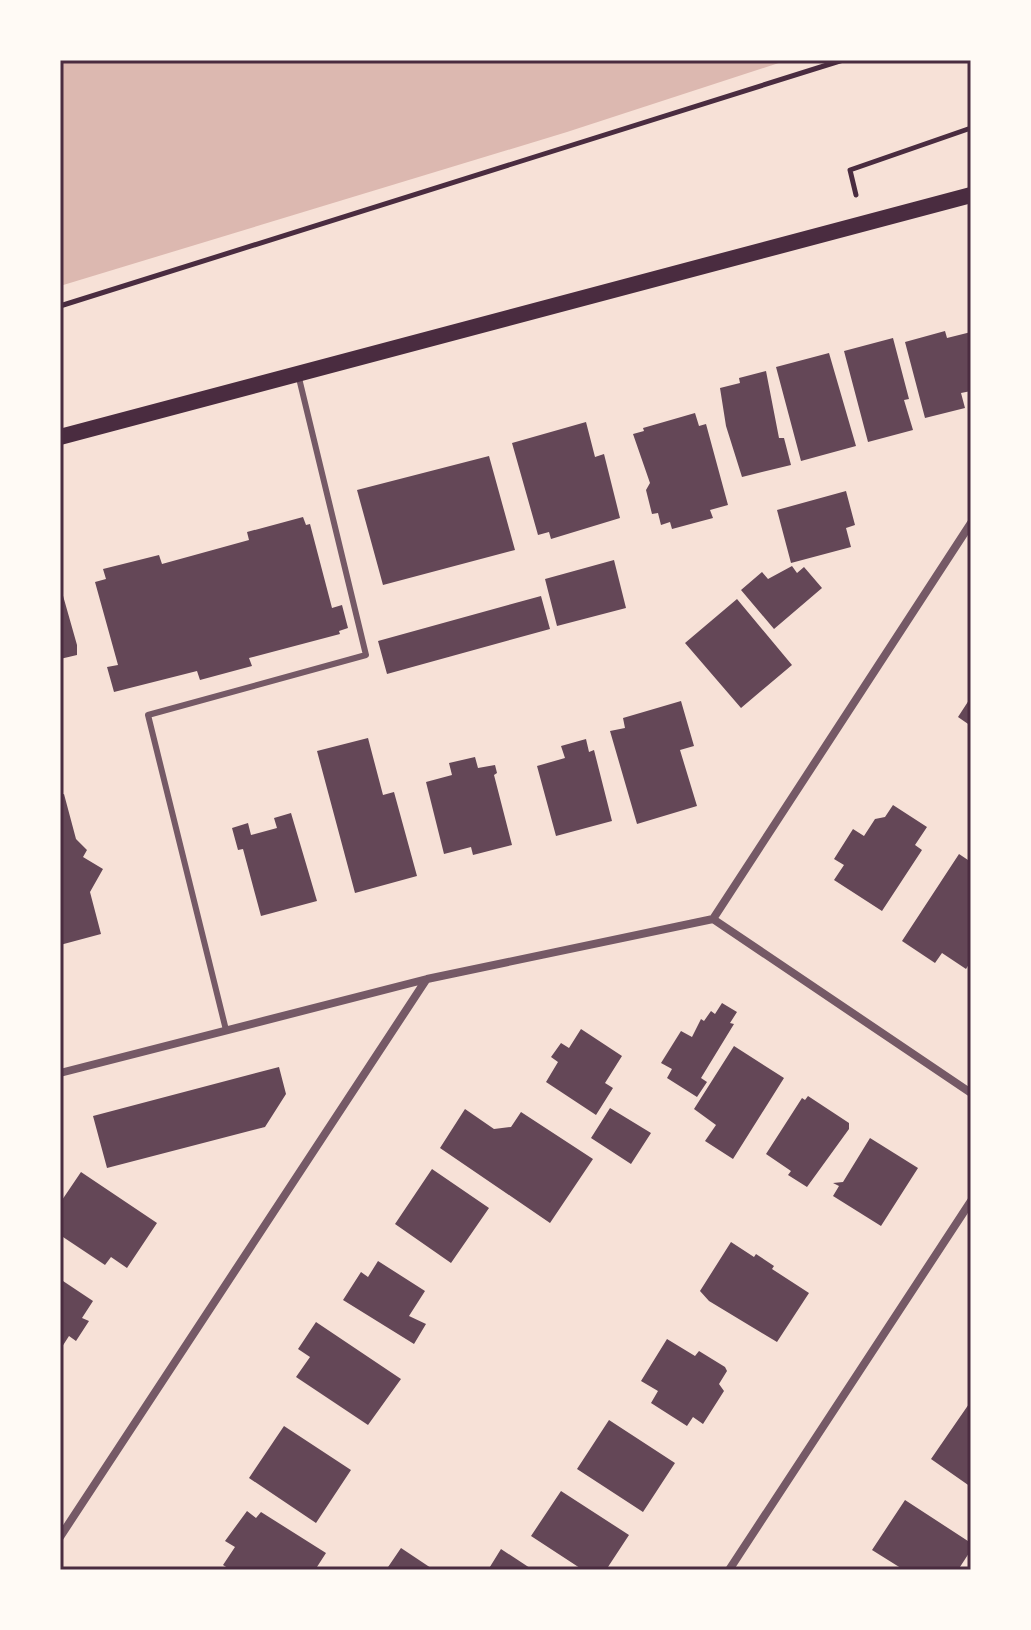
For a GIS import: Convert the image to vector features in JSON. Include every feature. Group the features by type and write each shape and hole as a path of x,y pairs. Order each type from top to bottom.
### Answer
{"main road":[{"path":"60,437 971,195"}],"street":[{"path":"60,1073 427,979 713,919 971,523"},
{"path":"713,919 971,1093"},
{"path":"60,1537 427,979"},
{"path":"729,1570 971,1201"}],"lane":[{"path":"226,1030 148,715 366,655 298,374"}],"path":[{"path":"60,306 843,60"},
{"path":"863,223 850,170 971,128"}],"shaded area":[{"path":"60,60 788,60 567,132 60,286"}],"building":[{"path":"945,331 947,338 971,332 971,391 961,393 965,408 925,418 905,342"},
{"path":"893,338 909,399 904,400 913,430 868,442 844,351"},
{"path":"829,353 856,446 801,461 776,367"},
{"path":"766,371 779,438 784,438 791,465 742,477 726,426 720,388 740,383 739,378"},
{"path":"695,413 699,426 706,424 728,505 710,510 713,518 672,529 670,522 661,525 658,513 652,514 646,490 650,483 633,434 644,431 643,428"},
{"path":"586,422 595,457 604,454 620,518 551,539 549,532 538,535 512,443"},
{"path":"489,456 515,550 383,585 357,490"},
{"path":"846,491 855,525 846,528 851,547 791,563 777,510"},
{"path":"303,517 306,525 310,524 332,608 342,605 348,628 339,631 340,634 249,658 252,666 200,680 197,671 114,692 107,667 118,665 95,582 106,579 103,569 159,555 162,564 249,540 247,532"},
{"path":"614,560 626,608 557,626 545,579"},
{"path":"792,566 797,573 804,567 822,588 774,629 741,590 762,572 768,579"},
{"path":"60,585 77,655 60,659"},
{"path":"541,596 550,629 387,674 378,641"},
{"path":"737,599 792,665 741,708 685,643"},
{"path":"971,697 971,726 958,717"},
{"path":"681,701 694,746 680,750 697,806 637,824 610,731 625,728 623,718"},
{"path":"368,738 383,795 394,792 417,876 355,893 317,751"},
{"path":"586,739 589,752 594,750 612,821 556,836 537,766 565,758 561,746"},
{"path":"475,757 478,768 495,765 497,773 494,775 512,845 473,855 471,847 444,854 426,782 452,775 449,763"},
{"path":"64,794 76,839 87,850 83,857 103,869 90,892 101,934 60,945 60,795"},
{"path":"893,805 927,827 915,845 922,850 882,911 834,880 844,865 834,859 853,829 864,836 875,819 885,817"},
{"path":"291,813 317,901 261,916 243,849 238,850 232,828 248,823 251,835 277,828 274,818"},
{"path":"959,854 971,862 971,961 966,969 942,953 935,963 902,941"},
{"path":"722,1003 737,1012 730,1023 734,1024 701,1078 707,1082 697,1097 667,1078 672,1069 661,1063 681,1031 692,1037 701,1019 704,1021 711,1011 715,1014"},
{"path":"581,1029 622,1056 605,1083 613,1088 596,1115 546,1082 558,1062 551,1057 561,1043 569,1048"},
{"path":"734,1046 784,1078 733,1159 705,1141 716,1125 694,1109"},
{"path":"279,1067 286,1094 265,1127 107,1168 93,1116"},
{"path":"808,1096 849,1123 849,1129 807,1187 788,1175 791,1171 766,1154 802,1098 805,1100"},
{"path":"610,1108 651,1133 631,1164 591,1138"},
{"path":"465,1109 494,1129 511,1127 521,1112 593,1159 550,1223 440,1148"},
{"path":"870,1138 918,1168 881,1226 833,1196 839,1186 833,1183 843,1182"},
{"path":"432,1169 489,1208 451,1263 395,1224"},
{"path":"81,1172 157,1223 127,1268 111,1257 105,1265 60,1235 60,1203"},
{"path":"731,1242 754,1257 756,1254 774,1266 772,1269 809,1293 777,1342 709,1301 700,1291"},
{"path":"378,1261 425,1291 409,1316 426,1324 414,1344 343,1300 361,1272 368,1277"},
{"path":"60,1279 93,1301 82,1318 89,1321 76,1341 69,1336 60,1350"},
{"path":"316,1322 401,1379 368,1425 296,1377 310,1357 298,1349"},
{"path":"667,1339 695,1356 699,1351 727,1371 719,1384 724,1391 703,1424 693,1417 687,1426 651,1403 658,1391 641,1381"},
{"path":"971,1401 971,1487 931,1459"},
{"path":"609,1420 675,1463 643,1512 577,1469"},
{"path":"284,1426 351,1470 316,1523 249,1478"},
{"path":"561,1491 629,1535 606,1570 583,1570 531,1536"},
{"path":"905,1500 971,1543 971,1550 958,1570 904,1570 872,1550"},
{"path":"247,1511 256,1518 261,1512 326,1553 315,1570 231,1570 223,1565 235,1547 225,1541"},
{"path":"401,1548 434,1570 386,1570"},
{"path":"501,1549 533,1570 488,1570"}]}
